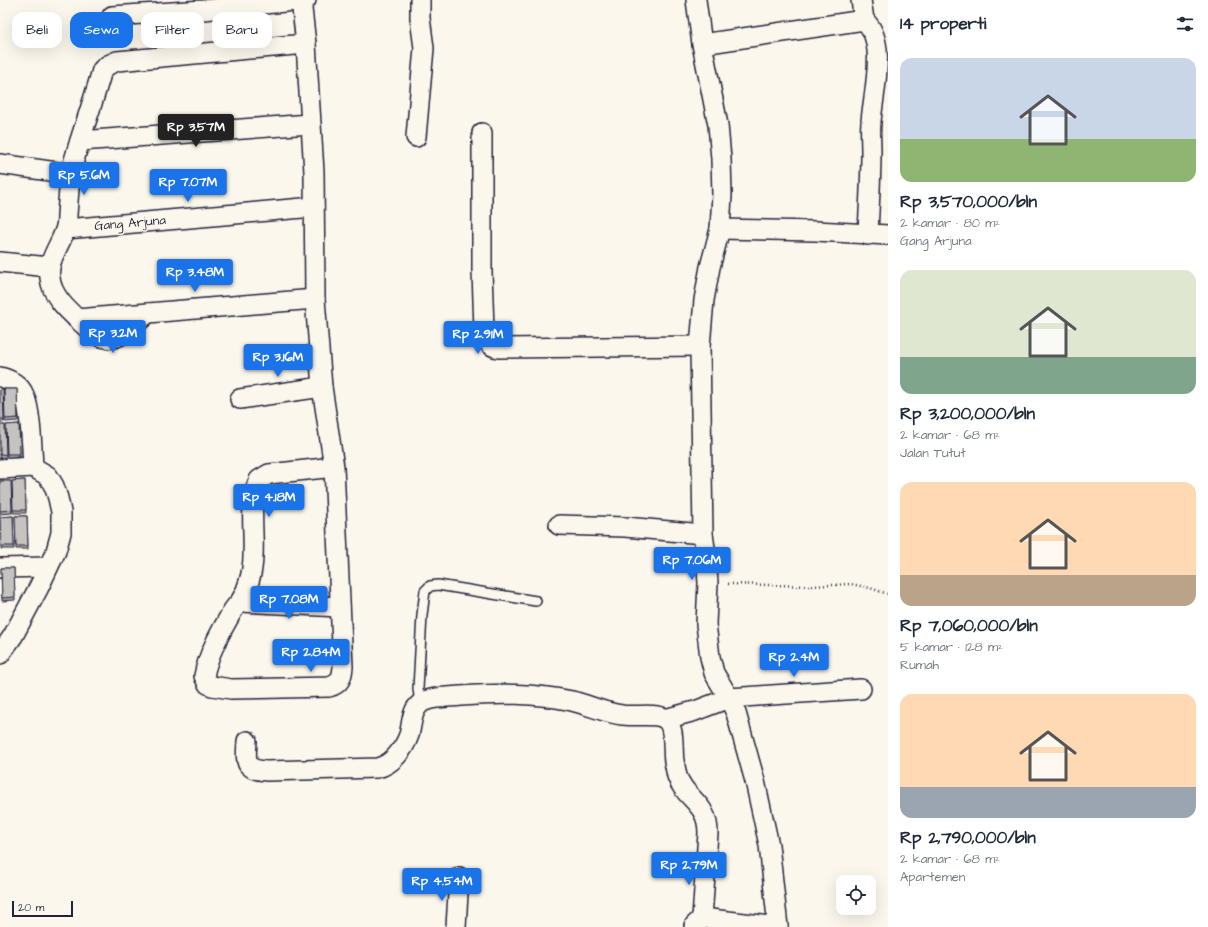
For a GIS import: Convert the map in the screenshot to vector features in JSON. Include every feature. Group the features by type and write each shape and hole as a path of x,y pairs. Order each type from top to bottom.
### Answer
{"street":[{"path":"133,15 203,10 303,0 314,172 315,299 322,387 334,467 343,667 342,677 335,686 317,689 231,690 208,684 205,679 205,671 227,621 233,610 240,602 252,572 254,558 255,491 258,480 269,474 334,467"},
{"path":"416,137 424,48 420,18 420,0"},
{"path":"665,719 672,734 674,760 680,782 701,808 707,822 708,833 698,922 778,927 776,900 772,883 772,864 764,822 736,713 714,673 710,657 706,624 708,583 703,534 700,346 704,300 710,266 720,229 722,159 712,89 702,44 696,0"},
{"path":"861,0 864,20 874,31 878,58 877,83 871,121 868,235"},
{"path":"702,44 864,20"},
{"path":"306,44 117,61 108,65 102,70 71,174 66,229 49,266 49,278 52,288 58,298 77,319 91,332 108,339 118,337 126,332 148,313 315,299"},
{"path":"80,141 310,124"},
{"path":"482,133 482,271 484,330 485,337 490,345 494,348 700,346"},
{"path":"0,164 71,174"},
{"name":"Gang Arjuna","path":"66,229 314,207"},
{"path":"720,229 816,231 888,235"},
{"path":"0,262 49,266"},
{"path":"0,377 12,381 24,395 28,407 33,468"},
{"path":"240,399 322,387"},
{"path":"0,469 33,468 48,476 54,486 61,512 61,533 56,551 21,621 0,654"},
{"path":"559,525 625,527 703,534"},
{"path":"0,568 48,567"},
{"path":"240,602 340,606"},
{"path":"247,741 246,758 249,766 255,770 267,771 382,767 391,762 407,740 414,712 420,703 441,698 494,693 515,694 555,698 591,706 609,713 628,716 657,716 665,719 696,711 729,698 861,688"},
{"path":"456,927 459,877"}],"lane":[{"path":"420,703 418,689 422,615 425,591 427,588 434,585 451,586 536,601"}],"path":[{"path":"708,583 811,586 850,584 870,588 888,594"}],"building":[{"path":"0,389 3,389 4,419 0,419"},
{"path":"4,389 17,389 18,418 5,419"},
{"path":"19,424 20,454 7,454 6,425"},
{"path":"0,425 5,425 6,454 0,455"},
{"path":"25,480 26,510 13,510 12,481"},
{"path":"0,481 11,481 12,510 0,511"},
{"path":"13,516 14,546 1,546 0,517"},
{"path":"15,516 27,516 28,546 16,546"},
{"path":"1,568 14,568 15,597 2,598"}]}
